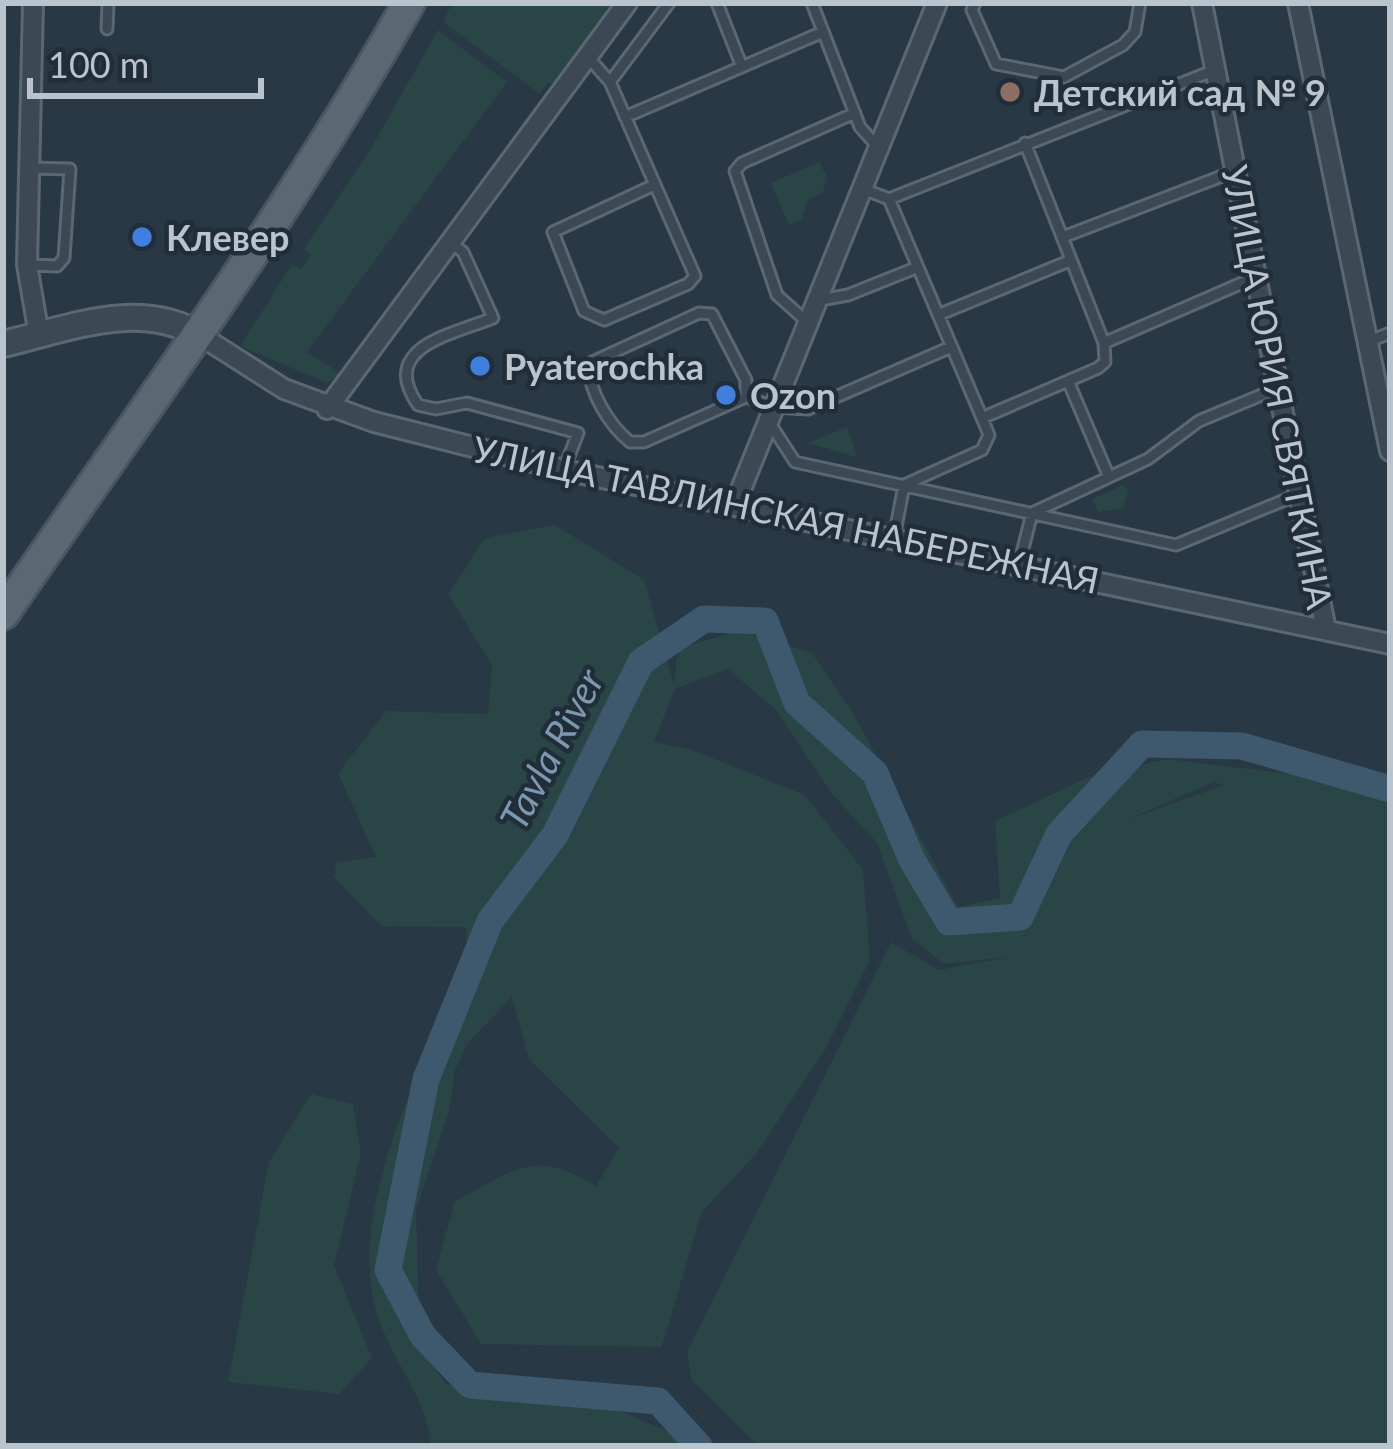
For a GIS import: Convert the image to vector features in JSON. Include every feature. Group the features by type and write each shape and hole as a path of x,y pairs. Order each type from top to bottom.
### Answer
{"main road":[{"path":"9,596 201,336 329,142 409,3"}],"street":[{"path":"33,3 27,265 39,335"},
{"path":"327,409 627,3"},
{"path":"735,504 937,3"},
{"name":"УЛИЦА ЮРИЯ СВЯТКИНА","path":"1202,3 1326,630"},
{"path":"1298,3 1390,451"},
{"path":"3,344 136,315 181,324 201,336"},
{"name":"УЛИЦА ТАВЛИНСКАЯ НАБЕРЕЖНАЯ","path":"201,336 284,389 327,409 564,470 1390,644"}],"lane":[{"path":"107,28 108,3"},
{"path":"610,82 669,3"},
{"path":"717,3 742,67"},
{"path":"812,3 855,113 877,146"},
{"path":"975,3 972,10 996,64 1054,78 1123,45 1135,32 1140,3"},
{"path":"625,117 823,32"},
{"path":"588,57 610,82 694,276 688,284 604,320 592,319 584,311 554,232 654,185"},
{"path":"862,189 889,199 1215,70"},
{"path":"806,321 777,295 735,171 742,163 855,113"},
{"path":"982,418 1106,362 1105,343 1024,143"},
{"path":"27,265 57,266 64,258 70,169 29,168"},
{"path":"1063,237 1235,171"},
{"path":"889,199 989,435 982,451 904,485"},
{"path":"450,242 464,252 494,318 417,349 405,368 404,385 418,405 436,409 467,403 578,433 564,470"},
{"path":"938,315 1069,261"},
{"path":"815,300 848,296 918,267"},
{"path":"1105,343 1256,278"},
{"path":"699,313 712,314 746,380 746,397 644,442 630,442 607,414 588,374 590,363 699,313"},
{"path":"1367,342 1390,333"},
{"path":"772,415 808,409 951,347"},
{"path":"1068,381 1109,477"},
{"path":"1032,514 1148,459 1199,421 1278,388"},
{"path":"746,397 772,415 795,462 1176,545 1299,494"},
{"path":"894,538 904,485"},
{"path":"1019,565 1032,514"}],"green space":[{"path":"452,3 615,3 554,85 548,82 540,94 443,22"},
{"path":"438,30 507,82 307,352 342,374 327,383 240,346 292,264 301,269 311,255 304,249 370,150"},
{"path":"819,162 827,177 823,193 808,200 801,220 789,225 771,183"},
{"path":"847,427 857,457 808,443"},
{"path":"1124,485 1128,493 1123,508 1098,512 1092,499"},
{"path":"555,525 644,580 674,684 678,648 739,631 812,653 853,713 958,907 1000,898 995,821 1087,778 1167,759 1390,786 1390,1446 758,1446 691,1379 687,1352 891,942 939,970 1009,957 944,964 912,939 877,843 833,795 775,709 728,669 675,689 654,742 692,750 805,795 863,870 870,960 826,1048 756,1154 701,1213 662,1347 481,1344 436,1270 455,1201 509,1173 540,1166 575,1174 596,1186 619,1148 529,1059 512,997 467,1044 455,1070 449,1110 416,1210 420,1345 445,1383 501,1399 611,1407 702,1446 431,1446 423,1411 374,1303 372,1227 389,1150 446,1004 467,1003 466,927 381,926 334,877 336,862 376,857 338,773 386,711 488,714 492,666 448,594 485,538","holes":["1214,782 1224,785 1129,819"]},
{"path":"311,1094 353,1104 361,1153 334,1265 372,1358 339,1394 228,1382 269,1162"}],"waterway":[{"name":"Tavla River","path":"699,1446 658,1401 470,1385 423,1336 388,1270 426,1079 490,921 555,835 641,662 704,619 765,621 797,703 875,773 912,860 949,922 1020,917 1059,834 1142,744 1242,746 1390,789"}],"place":[{"name":"Детский сад № 9","path":"1010,92"},
{"name":"Клевер","path":"142,237"},
{"name":"Pyaterochka","path":"480,366"},
{"name":"Ozon","path":"726,395"}]}
